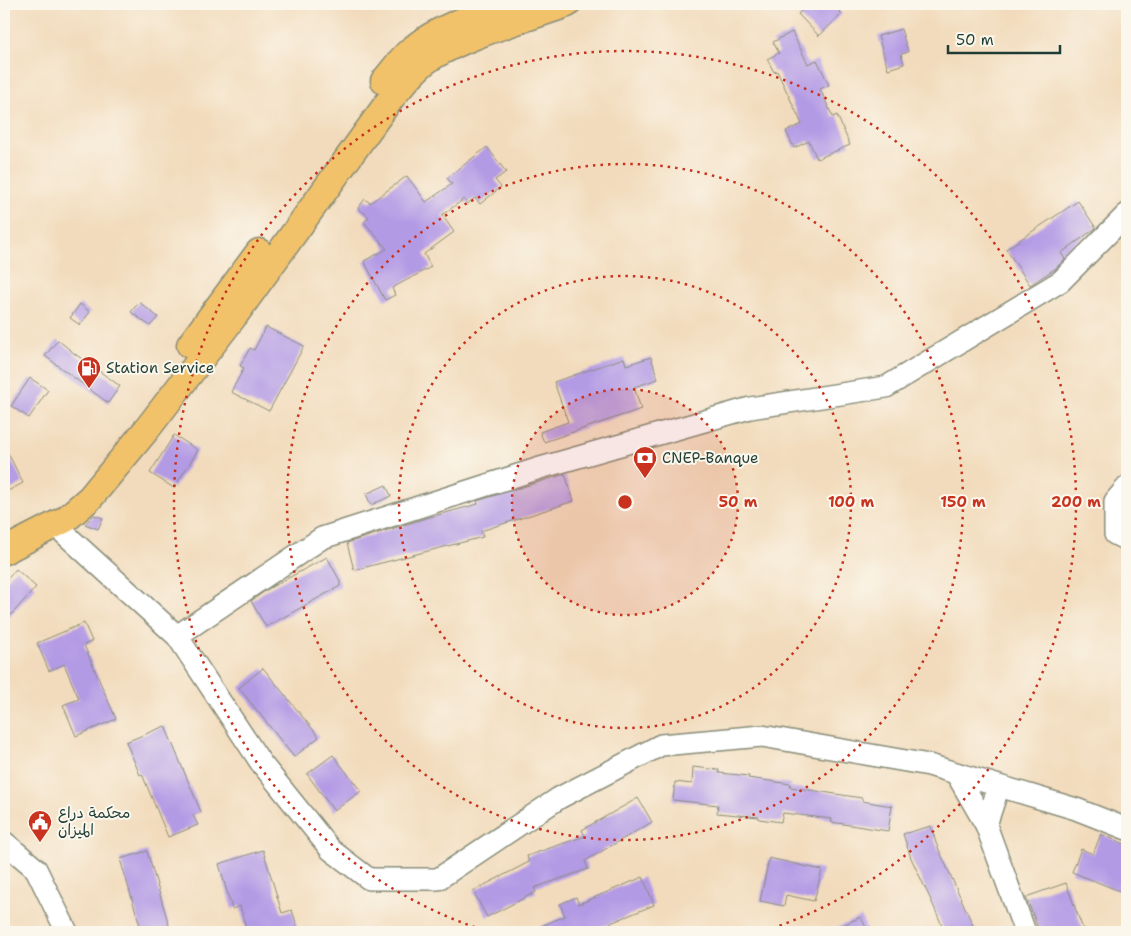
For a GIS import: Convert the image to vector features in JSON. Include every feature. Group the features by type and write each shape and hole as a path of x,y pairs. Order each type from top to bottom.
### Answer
{"main road":[{"path":"4,533 45,512 70,493 98,463 159,387 384,82 409,52 436,34 461,21 511,4"},
{"path":"4,551 55,525 90,498 147,429 236,315 412,73 432,58 458,44 567,4"}],"street":[{"path":"177,636 322,538 540,468 750,408 886,387 1061,282 1127,214"},
{"path":"1127,487 1115,501 1115,534 1127,540"},
{"path":"55,525 177,636 261,763 331,850 369,879 438,879 559,798 661,745 762,736 929,765 1076,809 1127,830"},
{"path":"956,773 986,825 1025,932"},
{"path":"986,825 999,786"},
{"path":"4,842 36,868 67,932"}],"building":[{"path":"809,4 832,4 842,14 819,36 798,14"},
{"path":"901,29 908,52 901,54 904,64 888,69 878,36"},
{"path":"792,32 808,64 817,60 829,85 820,89 833,117 837,115 850,145 817,159 809,141 794,148 786,131 802,124 777,71 774,72 767,59 779,53 773,42"},
{"path":"487,147 506,172 495,180 501,187 480,204 475,198 467,204 464,199 442,215 454,232 424,254 431,267 392,288 395,295 385,300 364,261 387,249 364,222 369,217 358,208 365,199 370,203 407,176 426,202 452,184 447,178"},
{"path":"1078,201 1096,228 1061,253 1065,259 1056,268 1030,285 1006,249"},
{"path":"139,302 158,317 150,326 131,312"},
{"path":"80,304 90,312 80,325 70,318"},
{"path":"266,327 304,346 269,411 231,392 244,368 240,366 250,348 254,350"},
{"path":"58,340 120,386 108,403 45,356"},
{"path":"651,357 658,379 634,387 641,409 544,442 540,432 568,422 554,382 624,358 626,365"},
{"path":"30,378 48,390 29,418 11,406"},
{"path":"174,435 198,450 174,488 150,473"},
{"path":"4,445 23,483 4,493"},
{"path":"565,474 574,501 481,531 483,537 354,570 347,543 478,504 477,501"},
{"path":"386,485 391,496 371,505 366,494"},
{"path":"94,515 103,518 98,529 85,524"},
{"path":"327,557 340,581 340,586 266,627 251,601 268,589"},
{"path":"16,569 36,587 4,623 4,583"},
{"path":"84,623 92,641 84,645 116,719 76,736 63,705 79,699 64,664 49,671 37,643"},
{"path":"263,668 319,737 294,757 239,688"},
{"path":"165,726 201,812 193,815 198,825 168,837 142,774 140,775 126,742"},
{"path":"333,755 361,791 334,811 307,774"},
{"path":"693,767 791,784 790,787 862,798 862,801 892,806 888,831 831,822 832,819 783,813 781,822 759,819 759,817 717,813 718,805 673,800 675,782 692,784"},
{"path":"638,798 652,822 585,861 588,869 534,888 536,892 487,917 473,891 529,862 527,856 585,836 582,830"},
{"path":"931,826 936,843 976,932 945,932 911,858 903,834"},
{"path":"1101,834 1127,845 1127,894 1072,872 1081,849 1093,854"},
{"path":"263,850 282,913 292,910 299,932 247,932 240,906 232,909 219,864"},
{"path":"147,851 171,932 142,932 120,859"},
{"path":"769,858 822,870 814,901 786,895 784,906 760,901"},
{"path":"643,877 654,905 601,927 603,932 527,932 565,916 560,904 576,897 579,904"},
{"path":"1066,883 1084,932 1042,932 1041,927 1038,928 1026,897"},
{"path":"861,917 868,932 827,932"}],"place":[{"name":"Station Service","path":"89,389"},
{"name":"CNEP-Banque","path":"645,479"},
{"name":"محكمة دراع الميزان","path":"40,843"}]}
